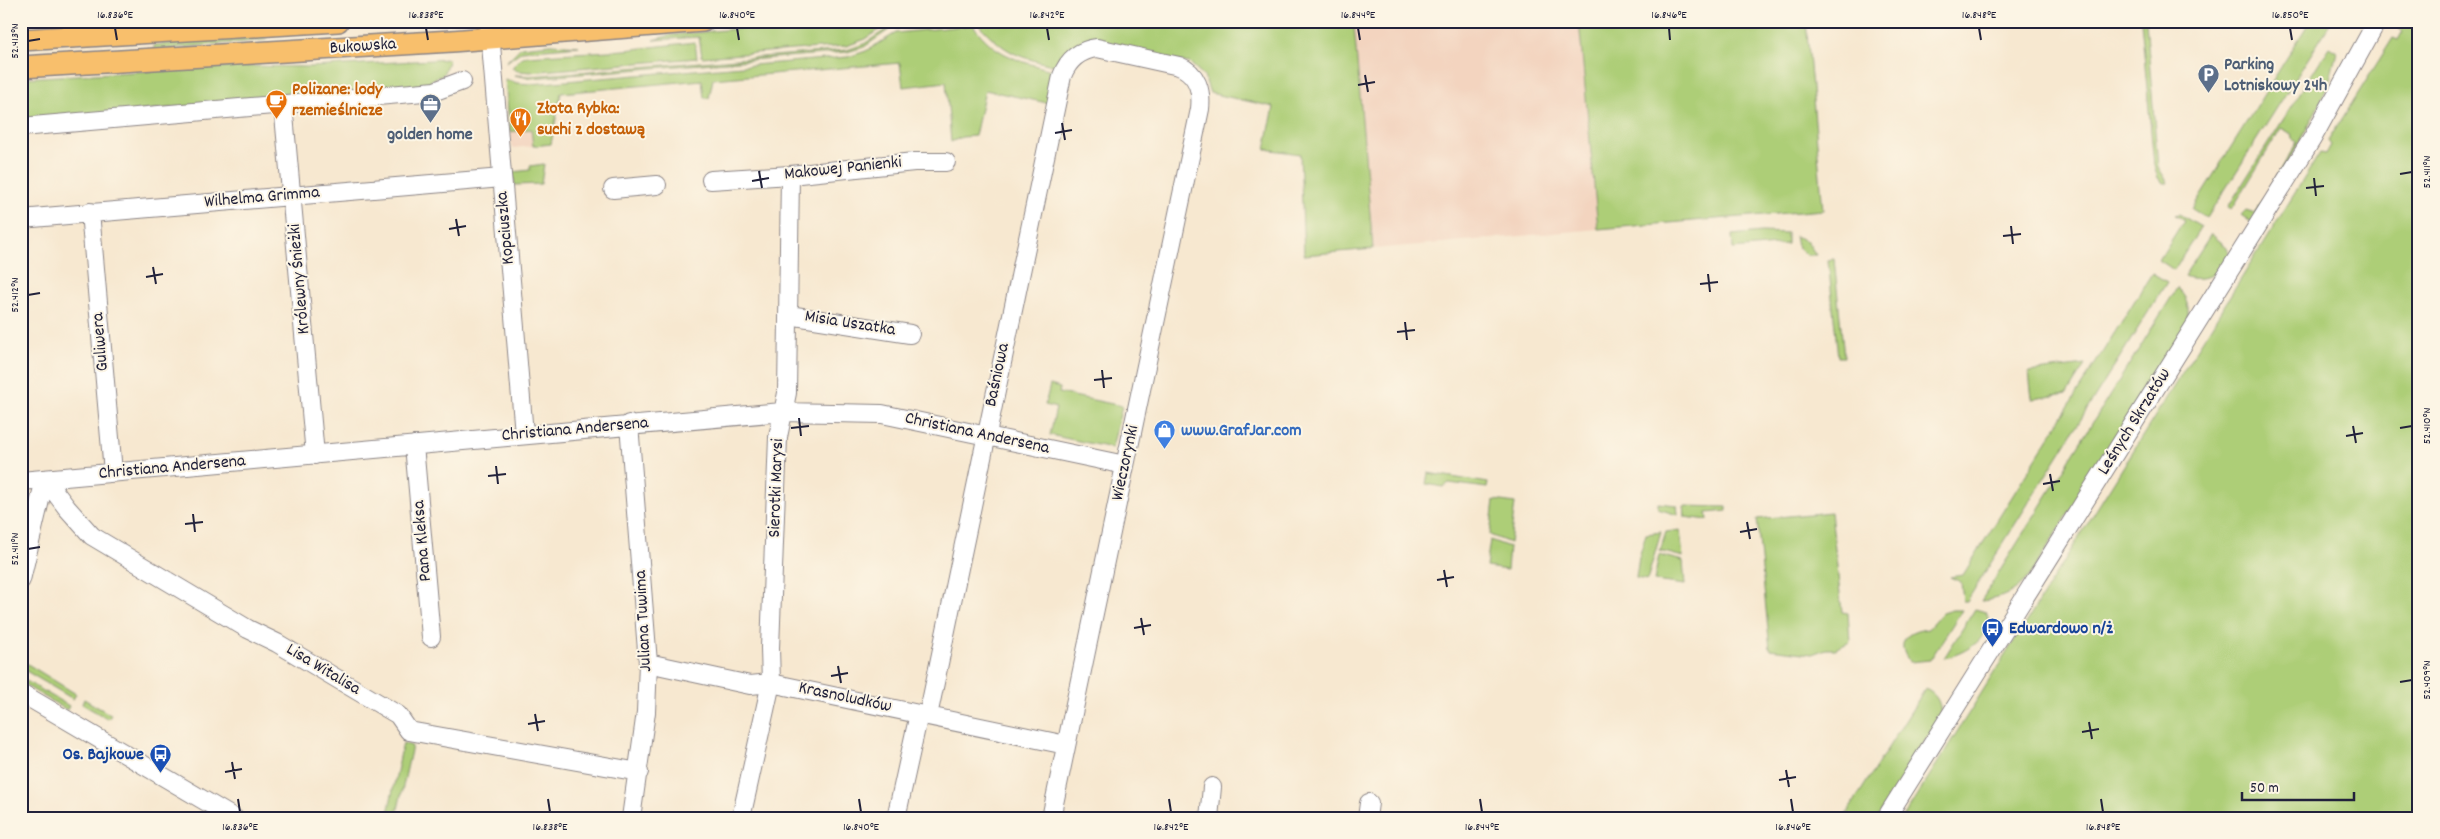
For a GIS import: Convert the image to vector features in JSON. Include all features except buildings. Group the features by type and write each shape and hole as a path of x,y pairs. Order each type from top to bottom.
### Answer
{"main road":[{"name":"Bukowska","path":"21,40 338,21"},
{"name":"Bukowska","path":"21,67 490,30 703,21"}],"street":[{"name":"Leśnych Skrzatów","path":"1886,818 2312,139 2377,21"},
{"name":"Kopciuszka","path":"490,30 524,434"},
{"name":"Baśniowa","path":"924,715 1062,76 1072,59 1084,52 1100,48 1179,66 1187,69 1195,79 1199,89 1200,109"},
{"path":"21,127 435,91 462,81"},
{"name":"Królewny Śnieżki","path":"283,104 293,195 315,455"},
{"name":"Wieczorynki","path":"1051,818 1200,109"},
{"name":"Makowej Panienki","path":"711,180 790,175 914,162 946,162"},
{"name":"Sierotki Marysi","path":"772,683 770,648 778,446 782,412 788,393 790,175"},
{"name":"Wilhelma Grimma","path":"21,218 502,178"},
{"path":"613,189 657,185"},
{"name":"Guliwera","path":"90,212 113,472"},
{"name":"Misia Uszatka","path":"789,315 910,334"},
{"name":"Christiana Andersena","path":"21,481 315,455 628,424 782,412 882,414 1125,466"},
{"name":"Juliana Tuwima","path":"628,424 648,663 639,772 631,818"},
{"name":"Pana Kleksa","path":"414,445 431,637"},
{"path":"21,580 46,479"},
{"name":"Lisa Witalisa","path":"46,479 66,508 92,536 398,715 409,732 639,772"},
{"name":"Krasnoludków","path":"648,663 750,685 772,683 1066,745"},
{"path":"741,818 772,683"},
{"path":"21,693 234,818"},
{"path":"896,818 924,715"},
{"path":"1209,818 1212,787"}],"shaded area":[{"path":"1400,21 1430,21 1431,26 1443,26 1443,21 1579,21 1598,229 1373,249 1354,25"},
{"path":"531,129 533,146 512,148 510,132"}],"green space":[{"path":"819,21 893,21 863,40 846,46 702,57 699,37 653,40 671,35"},
{"path":"930,21 953,21 893,27 864,47 847,52 531,78 514,75 530,76 847,50 864,44 893,25"},
{"path":"1008,21 1400,21 1354,26 1373,249 1304,255 1300,154 1265,149 1274,107 1210,93 1204,76 1190,63 1074,47 1066,53 1056,66 1031,60 1005,48 978,24"},
{"path":"1579,21 1806,21 1823,210 1598,229"},
{"path":"2141,21 2146,21 2158,167 2168,183 2163,183 2158,178 2154,165"},
{"path":"2310,21 2332,21 2207,218 2192,209"},
{"path":"2404,21 2419,21 2419,818 1903,818 2320,153 2326,154 2331,145 2328,141 2393,38 2398,40 2403,31 2399,29"},
{"path":"973,25 999,51 1030,64 1055,71 1047,103 985,90 975,136 962,137 951,142 946,82 903,87 900,63 713,79 709,98 704,98 702,80 561,93 551,144 533,146 531,129 510,132 505,79 517,83 531,84 848,57 866,51 896,33"},
{"path":"266,35 266,40 154,50 154,45"},
{"path":"695,42 697,58 530,72 518,71 512,68 520,58 526,56 625,50"},
{"path":"551,44 579,46 522,51 506,62 521,47"},
{"path":"2329,47 2337,52 2327,90 2299,143 2251,222 2241,215 2246,210 2255,213 2297,142 2293,139 2292,134 2281,128 2232,209 2228,207"},
{"path":"449,59 443,75 431,80 432,85 21,121 21,78 242,66 311,67"},
{"path":"544,164 541,184 515,185 513,172 530,170 530,166"},
{"path":"2179,214 2201,227 2174,270 2159,260 2184,220 2175,215"},
{"path":"1761,232 1787,233 1787,244 1733,249 1732,235"},
{"path":"2211,234 2227,247 2227,263 2216,274 2208,277 2191,278 2184,276"},
{"path":"1795,236 1807,241 1816,255 1806,255 1797,246"},
{"path":"1834,259 1844,357 1838,357 1828,260"},
{"path":"2152,273 2167,282 1967,601 1963,601 1961,582 1950,577 1963,575"},
{"path":"2177,288 2187,301 2188,316 2185,327 2031,574 2009,593 1981,601"},
{"path":"2085,365 2067,394 2032,399 2029,372"},
{"path":"1050,385 1060,388 1059,393 1122,406 1112,448 1050,435 1056,408 1045,405"},
{"path":"1428,473 1488,483 1487,488 1449,483 1443,487 1426,484"},
{"path":"1494,500 1515,503 1510,543 1490,535"},
{"path":"1658,503 1677,505 1678,515 1658,509"},
{"path":"1684,506 1727,507 1727,511 1707,513 1708,520 1685,517"},
{"path":"1831,512 1842,612 1848,613 1850,642 1835,649 1826,649 1812,654 1770,649 1757,519"},
{"path":"1680,530 1683,557 1660,551 1666,532"},
{"path":"1661,532 1647,580 1636,578 1639,557 1646,534"},
{"path":"1490,540 1509,547 1507,570 1486,567"},
{"path":"1659,555 1683,561 1685,585 1654,581"},
{"path":"1975,609 1986,612 1987,629 1983,636 1960,653 1944,658"},
{"path":"1962,610 1930,660 1910,662 1903,649 1905,639 1914,632 1928,629 1942,613"},
{"path":"21,660 76,694 73,699 21,668"},
{"path":"21,678 69,706 67,710 21,683"},
{"path":"1925,689 1938,700 1940,717 1877,818 1844,818"},
{"path":"84,699 111,715 108,719 82,704"},
{"path":"403,743 412,746 396,818 387,818"}],"place":[{"name":"Parking Lotniskowy 24h","path":"2208,94"},
{"name":"Polizane: lody rzemieślnicze","path":"276,119"},
{"name":"golden home","path":"430,124"},
{"name":"Złota Rybka: suchi z dostawą","path":"521,138"},
{"name":"www.GrafJar.com","path":"1165,450"},
{"name":"Edwardowo n/ż","path":"1993,648"},
{"name":"Os. Bajkowe","path":"160,774"}]}
